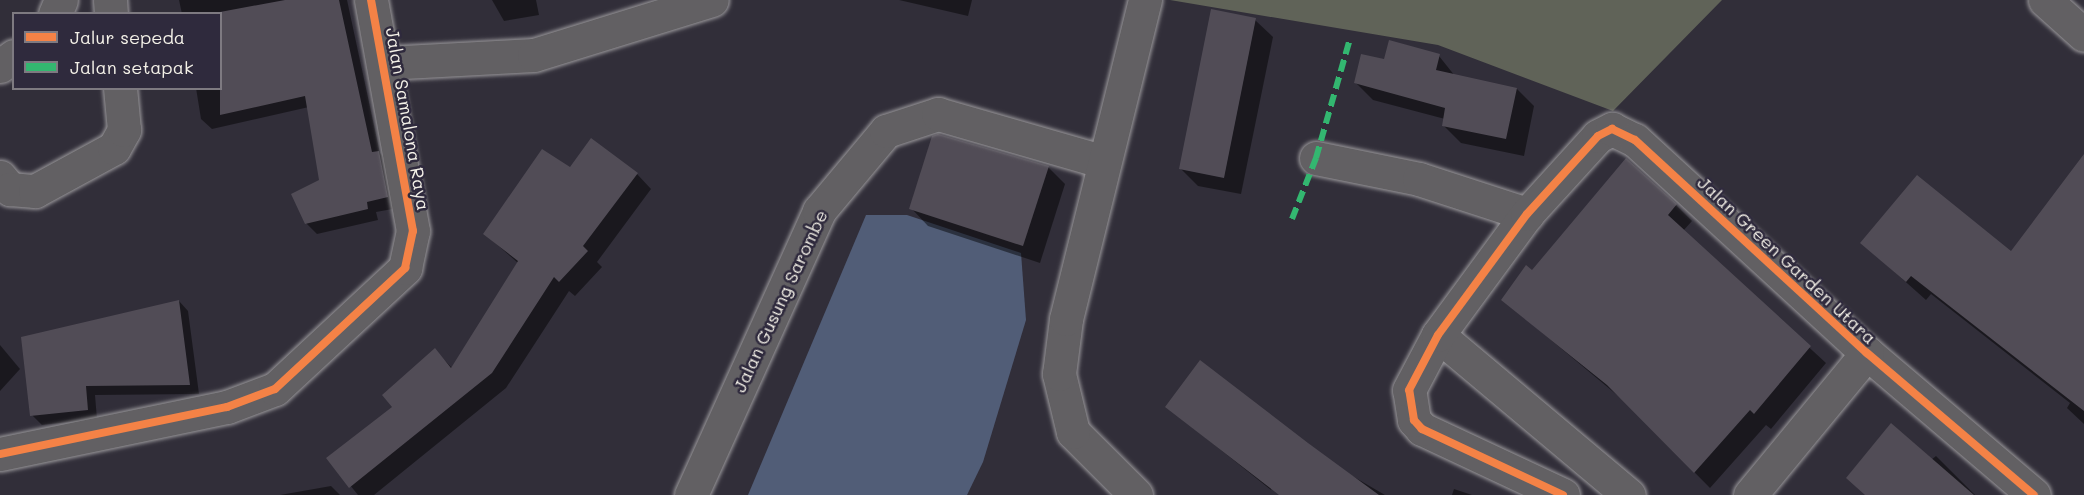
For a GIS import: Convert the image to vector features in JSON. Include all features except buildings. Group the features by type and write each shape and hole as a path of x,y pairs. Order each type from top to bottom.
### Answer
{"street":[{"name":"Jalan Samalona Raya","path":"0,454 227,407 275,389 405,268 414,243 385,63 371,0"},
{"path":"385,63 534,55 712,0"},
{"path":"1137,495 1073,432 1060,385 1066,319 1145,0"},
{"path":"2045,0 2084,35"},
{"path":"0,177 10,189 35,191 114,148 124,130 120,90"},
{"name":"Jalan Gusung Sarombe","path":"691,495 819,211 886,131 938,114 1104,162"},
{"name":"Jalan Green Garden Utara","path":"1523,220 1598,136 1612,129 1621,131 1867,354 2034,495"},
{"path":"1316,158 1419,179 1523,220 1438,335 1411,381 1416,425 1563,495"},
{"path":"1438,335 1629,495"},
{"path":"1750,495 1867,354"}],"shaded area":[{"path":"1170,0 1722,0 1613,111 1438,45"}],"water":[{"path":"866,215 907,215 1021,253 1026,320 983,462 967,495 748,495"}],"marked path":[{"path":"1292,219 1316,158 1349,42"}],"cycle path":[{"path":"0,454 227,407 275,389 405,268 413,231 371,0"},
{"path":"1563,495 1422,429 1414,420 1409,390 1438,335 1527,214 1598,136 1612,129 1635,140 1867,353 2034,495"}]}
